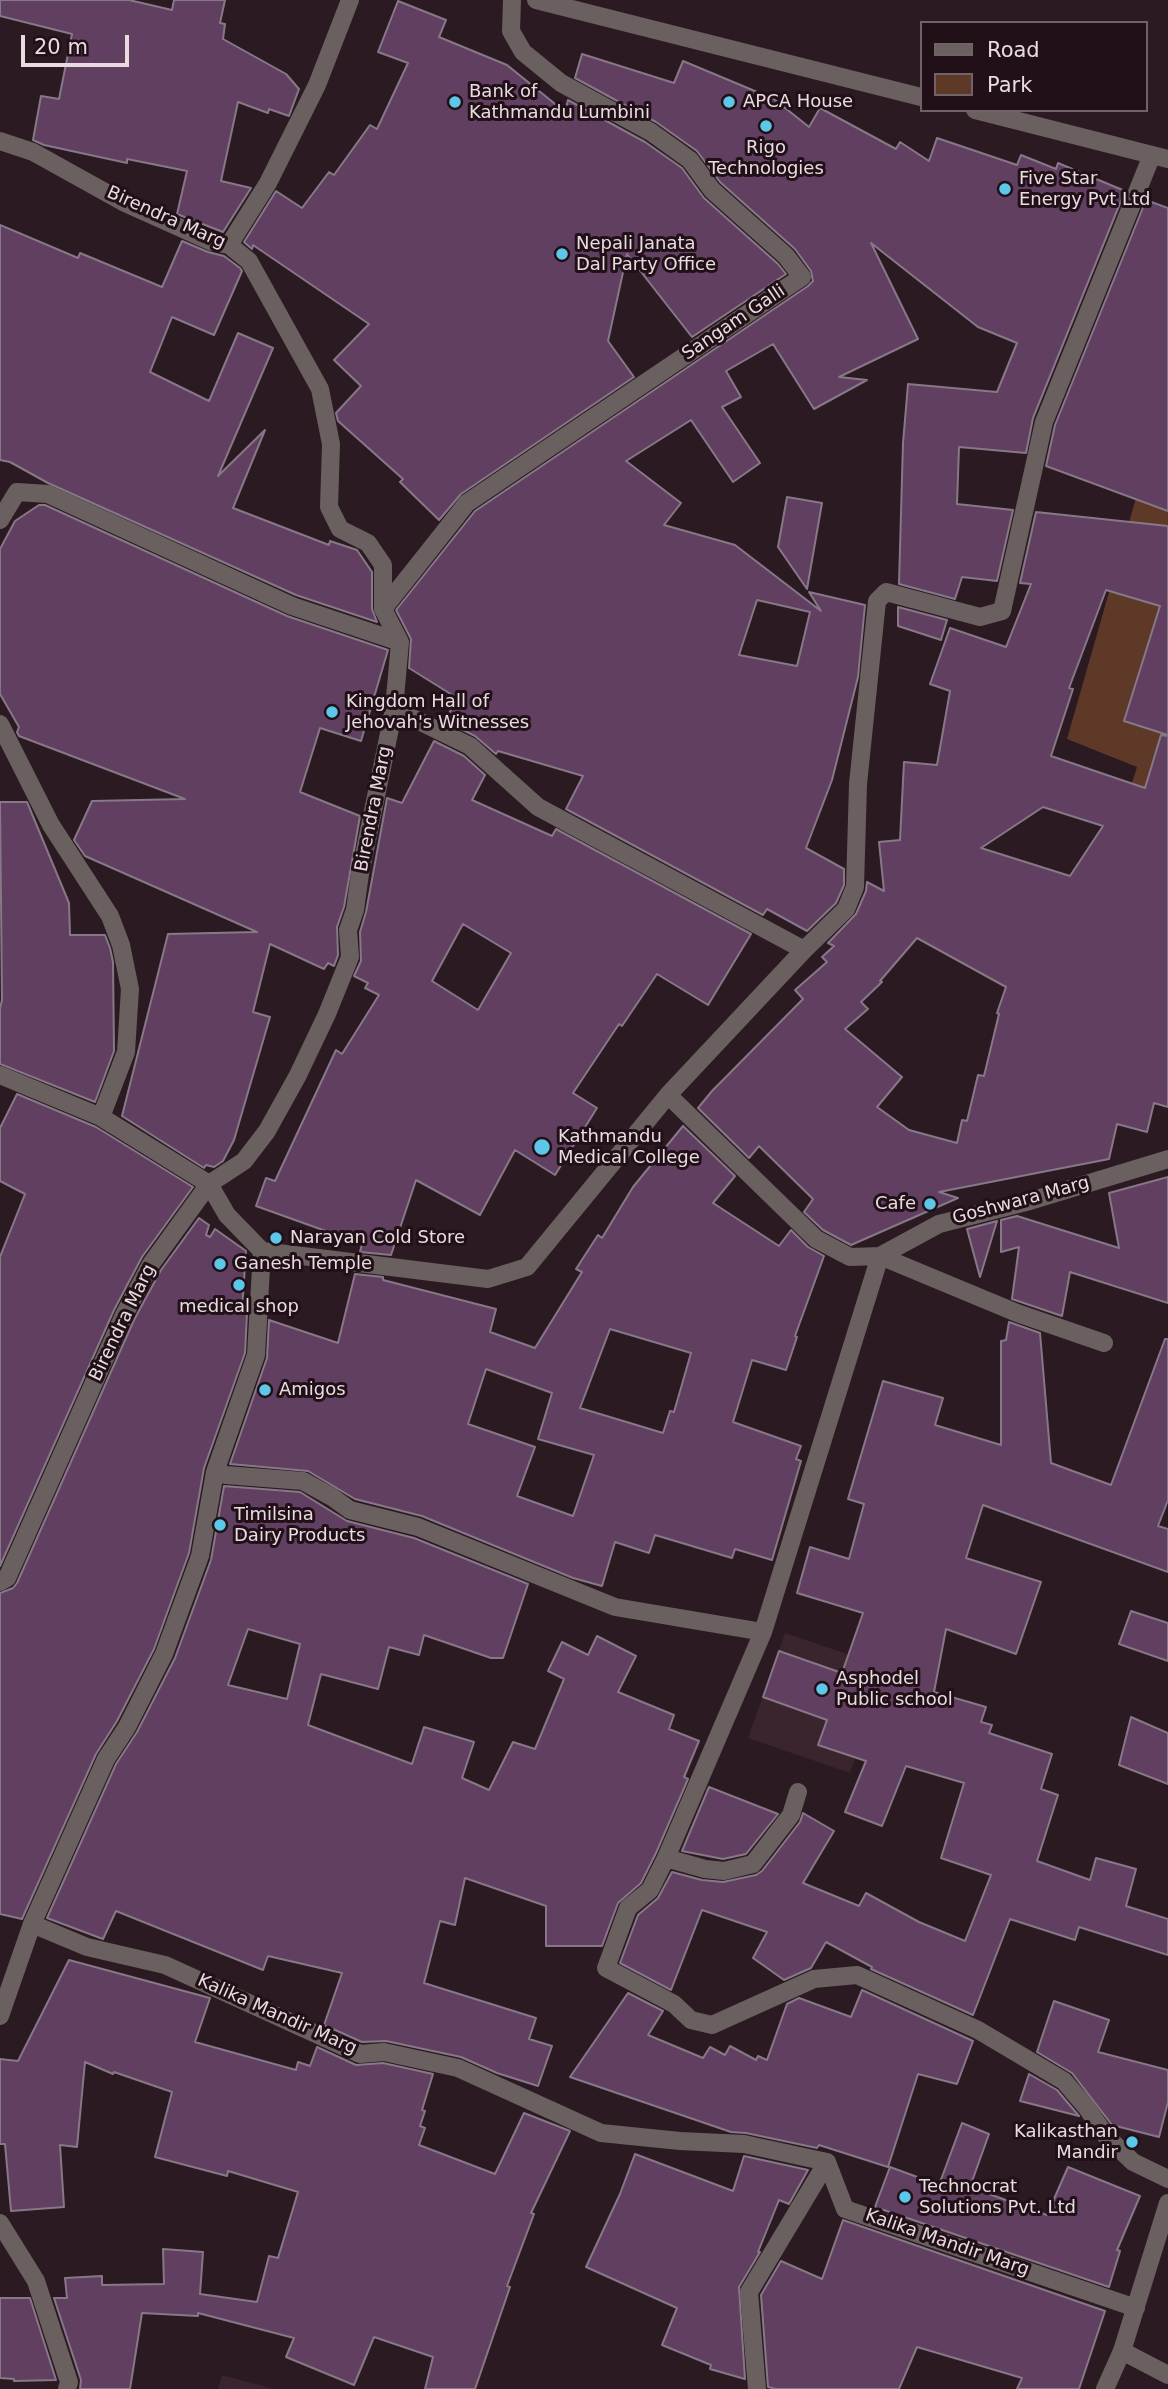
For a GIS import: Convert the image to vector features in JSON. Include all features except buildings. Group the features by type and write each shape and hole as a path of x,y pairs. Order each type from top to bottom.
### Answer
{"street":[{"path":"229,245 268,183 317,85 350,0"},
{"name":"Sangam Galli","path":"383,609 467,503 802,277 786,256 712,190 690,160 651,132 561,83 523,52 511,31 512,0"},
{"path":"536,0 920,97"},
{"path":"0,1075 101,1117 209,1184 227,1215 262,1251 488,1279 527,1267 668,1095 846,908 855,887 858,784 877,601 886,592 980,617 1002,611 1044,422 1160,157 983,112"},
{"name":"Birendra Marg","path":"0,142 33,152 135,208 212,242 229,245 249,261 320,389 331,444 329,507 340,529 368,543 383,565 383,609 400,642 394,709 360,874 355,911 348,930 350,957 327,1014 267,1131 244,1161 209,1184 151,1264 124,1315 2,1579"},
{"path":"0,520 17,492 48,494 292,606 400,642"},
{"path":"394,709 470,746 538,807 804,950"},
{"path":"0,724 51,825 110,916 121,945 130,989 126,1052 101,1117"},
{"path":"668,1095 816,1239 850,1257 880,1256 1017,1313 1104,1343"},
{"name":"Goshwara Marg","path":"880,1256 939,1224 1030,1201 1168,1159"},
{"path":"0,2016 32,1924 106,1759 127,1727 164,1654 200,1556 215,1472 256,1356 262,1251"},
{"path":"880,1256 763,1632 666,1858 650,1890 628,1908 606,1968 674,2004 691,2020 712,2025 814,1979 857,1975 978,2030 1064,2081 1106,2136 1133,2162 1168,2179"},
{"path":"215,1472 303,1481 350,1510 418,1527 615,1607 763,1632"},
{"path":"666,1858 705,1869 724,1871 753,1864 791,1815 798,1792"},
{"name":"Kalika Mandir Marg","path":"32,1924 87,1947 165,1965 360,2054 384,2052 458,2068 601,2133 744,2144 827,2162 845,2209 1136,2308"},
{"path":"757,2389 749,2292 827,2162"},
{"path":"1105,2389 1122,2351 1168,2203"},
{"path":"0,2223 36,2281 69,2382 67,2389"},
{"path":"1122,2351 1168,2375"}],"shaded area":[{"name":"Asphodel Public school","path":"785,1633 886,1667 850,1773 748,1738"},
{"path":"222,2375 274,2389 218,2389"}],"green space":[{"path":"1140,484 1168,493 1168,829 1122,815 1137,767 1067,739"}],"place":[{"name":"Bank of Kathmandu Lumbini","path":"455,102"},
{"name":"APCA House","path":"729,102"},
{"name":"Rigo Technologies","path":"766,126"},
{"name":"Five Star Energy Pvt Ltd","path":"1005,189"},
{"name":"Nepali Janata Dal Party Office","path":"562,254"},
{"name":"Kingdom Hall of Jehovah's Witnesses","path":"332,712"},
{"name":"Kathmandu Medical College","path":"542,1147"},
{"name":"Cafe","path":"930,1204"},
{"name":"Narayan Cold Store","path":"276,1238"},
{"name":"Ganesh Temple","path":"220,1264"},
{"name":"medical shop","path":"239,1285"},
{"name":"Amigos","path":"265,1390"},
{"name":"Timilsina Dairy Products","path":"220,1525"},
{"name":"Asphodel Public school","path":"822,1689"},
{"name":"Kalikasthan Mandir","path":"1132,2142"},
{"name":"Technocrat Solutions Pvt. Ltd","path":"905,2197"}]}
